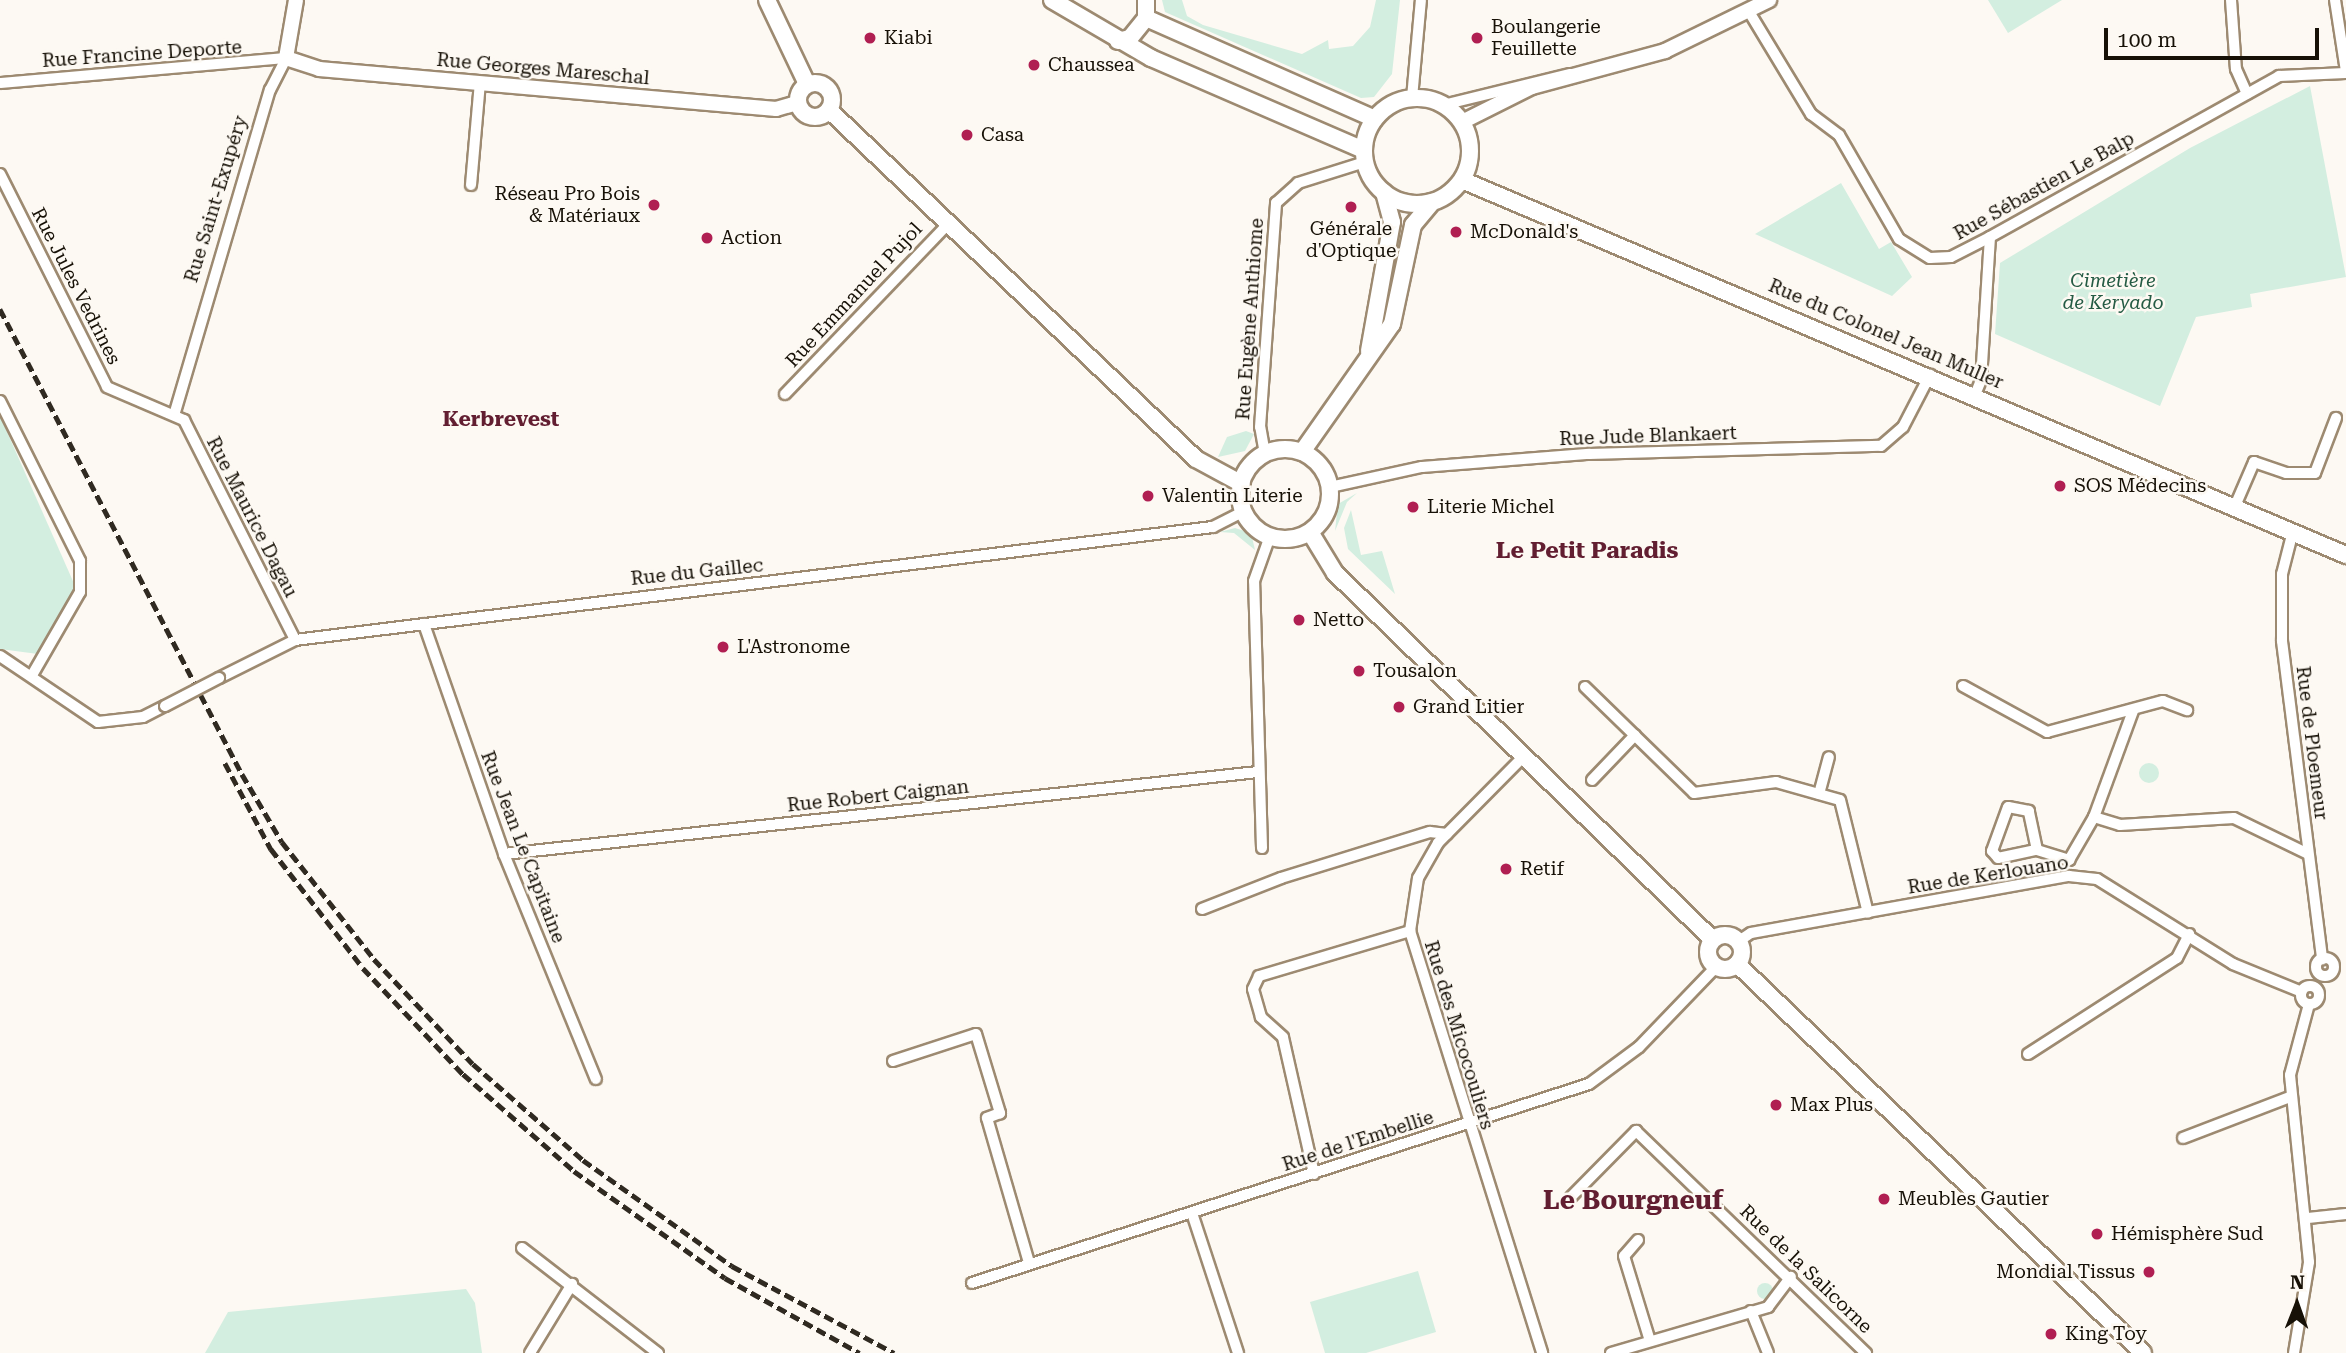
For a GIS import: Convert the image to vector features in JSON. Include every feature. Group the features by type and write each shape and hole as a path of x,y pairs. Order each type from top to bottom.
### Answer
{"main road":[{"path":"767,0 807,83 828,89 829,110 950,222 1196,459 1241,484"},
{"path":"1052,0 1118,41 1365,156 1384,192 1392,222 1365,363"},
{"path":"1118,41 1130,38 1146,18 1146,0"},
{"path":"1146,18 1375,119"},
{"path":"807,83 797,103 808,116 829,110"},
{"path":"1302,452 1392,324 1413,225 1432,202 1462,180 1470,151 1462,122 1443,105 1412,98 1375,119 1365,156"},
{"name":"Rue du Colonel Jean Muller","path":"1462,180 1930,375 2346,555"},
{"path":"1384,192 1407,203 1432,202"},
{"path":"1302,452 1320,466 1330,486 1327,512 1310,532 1270,536 1244,511 1241,484 1265,454 1302,452"},
{"path":"1310,532 1335,573 1712,939"},
{"path":"1712,939 1730,934 1739,941 1737,964"},
{"path":"1712,939 1707,954 1717,967 1737,964"},
{"path":"1737,964 2143,1353"}],"street":[{"name":"Rue Saint-Exupéry","path":"175,412 266,103 286,58 296,0"},
{"path":"1412,98 1421,0"},
{"path":"1462,122 1493,102 1576,75 1665,51 1769,0"},
{"path":"2231,0 2236,69 2247,94"},
{"path":"2335,0 2342,24 2346,72"},
{"name":"Rue Sébastien Le Balp","path":"1748,10 1811,114 1839,135 1899,239 1930,258 1951,257 1990,237 2279,76 2346,72"},
{"name":"Rue Georges Mareschal","path":"286,58 319,69 776,109 797,103"},
{"name":"Rue Francine Deporte","path":"0,83 286,58"},
{"path":"1443,105 1557,72 1576,75"},
{"path":"471,185 480,82"},
{"name":"Rue Eugène Anthiome","path":"1265,454 1260,427 1276,203 1298,183 1365,156"},
{"name":"Rue Jules Vedrines","path":"0,174 107,387 175,412"},
{"name":"Rue Emmanuel Pujol","path":"785,394 950,222"},
{"path":"1975,395 1981,380 1990,237"},
{"name":"Rue Jude Blankaert","path":"1330,486 1422,467 1579,455 1881,446 1903,427 1930,375"},
{"path":"0,401 80,561 80,592 32,675"},
{"name":"Rue Maurice Dagau","path":"175,412 295,640"},
{"path":"2235,506 2254,462 2286,473 2315,473 2336,418"},
{"name":"Rue du Gaillec","path":"0,656 32,675 98,722 143,717 295,640 1213,527 1244,511"},
{"name":"Rue de Ploemeur","path":"2293,531 2282,574 2281,630 2319,962"},
{"path":"1262,848 1256,772 1254,581 1270,536"},
{"name":"Rue Jean Le Capitaine","path":"424,624 504,854 596,1079"},
{"path":"1963,686 2047,732 2163,701 2187,710"},
{"path":"1586,687 1694,793 1776,782 1840,800 1868,912"},
{"path":"2069,876 2069,860 2094,817 2133,711"},
{"path":"1592,780 1635,735"},
{"name":"Rue des Micocouliers","path":"1523,757 1447,834 1418,878 1410,931 1468,1124 1542,1353"},
{"path":"1819,794 1829,757"},
{"name":"Rue Robert Caignan","path":"504,854 1256,772"},
{"path":"2037,849 2029,811 2008,807 1992,851 1998,858 2037,849 2069,860"},
{"path":"2094,817 2120,825 2234,818 2308,853"},
{"path":"1202,909 1343,858 1430,832 1447,834"},
{"name":"Rue de Kerlouano","path":"1739,941 1751,933 2069,876 2097,879 2124,891 2233,964 2302,991"},
{"path":"1314,1174 1283,1037 1261,1017 1253,989 1259,976 1410,931"},
{"path":"2028,1054 2177,958 2189,934"},
{"path":"2294,1353 2307,1294 2308,1218 2290,1097 2314,1001 2332,969 2346,961"},
{"path":"2314,1001 2302,991 2319,962 2332,969"},
{"name":"Rue de l'Embellie","path":"972,1283 1589,1084 1639,1047 1717,967"},
{"path":"893,1062 976,1034 1000,1114 987,1118 1030,1263"},
{"path":"2183,1138 2290,1097"},
{"name":"Rue de la Salicorne","path":"1572,1197 1636,1131 1791,1277 1866,1353"},
{"path":"1192,1213 1238,1353"},
{"path":"2308,1218 2346,1214"},
{"path":"1638,1240 1624,1256 1650,1341"},
{"path":"522,1248 658,1353"},
{"path":"1611,1353 1768,1307 1791,1277"},
{"path":"530,1353 572,1284"},
{"path":"1751,1311 1768,1353"}],"green space":[{"path":"1162,0 1182,0 1187,16 1203,25 1302,54 1328,40 1329,49 1353,46 1370,27 1376,0 1400,0 1392,74 1374,97 1361,98 1165,12"},
{"path":"1988,0 2062,0 2008,33"},
{"name":"Cimetière de Keryado","path":"2310,86 2346,277 2250,294 2252,307 2196,317 2160,406 1995,334 2000,263 2190,148"},
{"path":"1841,183 1879,249 1891,242 1912,277 1892,296 1755,234"},
{"path":"0,416 76,588 38,654 0,649"},
{"path":"1246,431 1254,434 1245,451 1218,457 1227,437"},
{"path":"1357,493 1347,502 1335,531 1338,504"},
{"path":"1351,510 1361,555 1382,551 1395,594 1348,549 1344,528"},
{"path":"1235,528 1251,533 1255,550 1234,533 1220,532"},
{"path":"2149,763 2156,766 2159,773 2156,780 2149,783 2142,780 2139,773 2142,766"},
{"path":"1418,1271 1436,1332 1366,1353 1325,1353 1310,1302"},
{"path":"1762,1283 1768,1283 1773,1291 1771,1297 1762,1299 1757,1294 1757,1288"},
{"path":"466,1289 475,1303 482,1353 205,1353 228,1312"}],"railway":[{"path":"0,309 242,774 282,842 374,959 473,1064 583,1160 732,1266 894,1353"},
{"path":"225,763 271,849 363,968 463,1074 574,1171 725,1278 860,1353"}],"place":[{"name":"Kiabi","path":"870,38"},
{"name":"Boulangerie Feuillette","path":"1477,38"},
{"name":"Chaussea","path":"1034,65"},
{"name":"Casa","path":"967,135"},
{"name":"Réseau Pro Bois & Matériaux","path":"654,205"},
{"name":"Générale d'Optique","path":"1351,207"},
{"name":"McDonald's","path":"1456,232"},
{"name":"Action","path":"707,238"},
{"name":"SOS Médecins","path":"2060,486"},
{"name":"Valentin Literie","path":"1148,496"},
{"name":"Literie Michel","path":"1413,507"},
{"name":"Netto","path":"1299,620"},
{"name":"L'Astronome","path":"723,647"},
{"name":"Tousalon","path":"1359,671"},
{"name":"Grand Litier","path":"1399,707"},
{"name":"Retif","path":"1506,869"},
{"name":"Max Plus","path":"1776,1105"},
{"name":"Meubles Gautier","path":"1884,1199"},
{"name":"Hémisphère Sud","path":"2097,1234"},
{"name":"Mondial Tissus","path":"2149,1272"},
{"name":"King Toy","path":"2051,1334"}],"district":[{"name":"Kerbrevest","path":"501,419"},
{"name":"Le Petit Paradis","path":"1587,551"},
{"name":"Le Bourgneuf","path":"1633,1201"}]}
